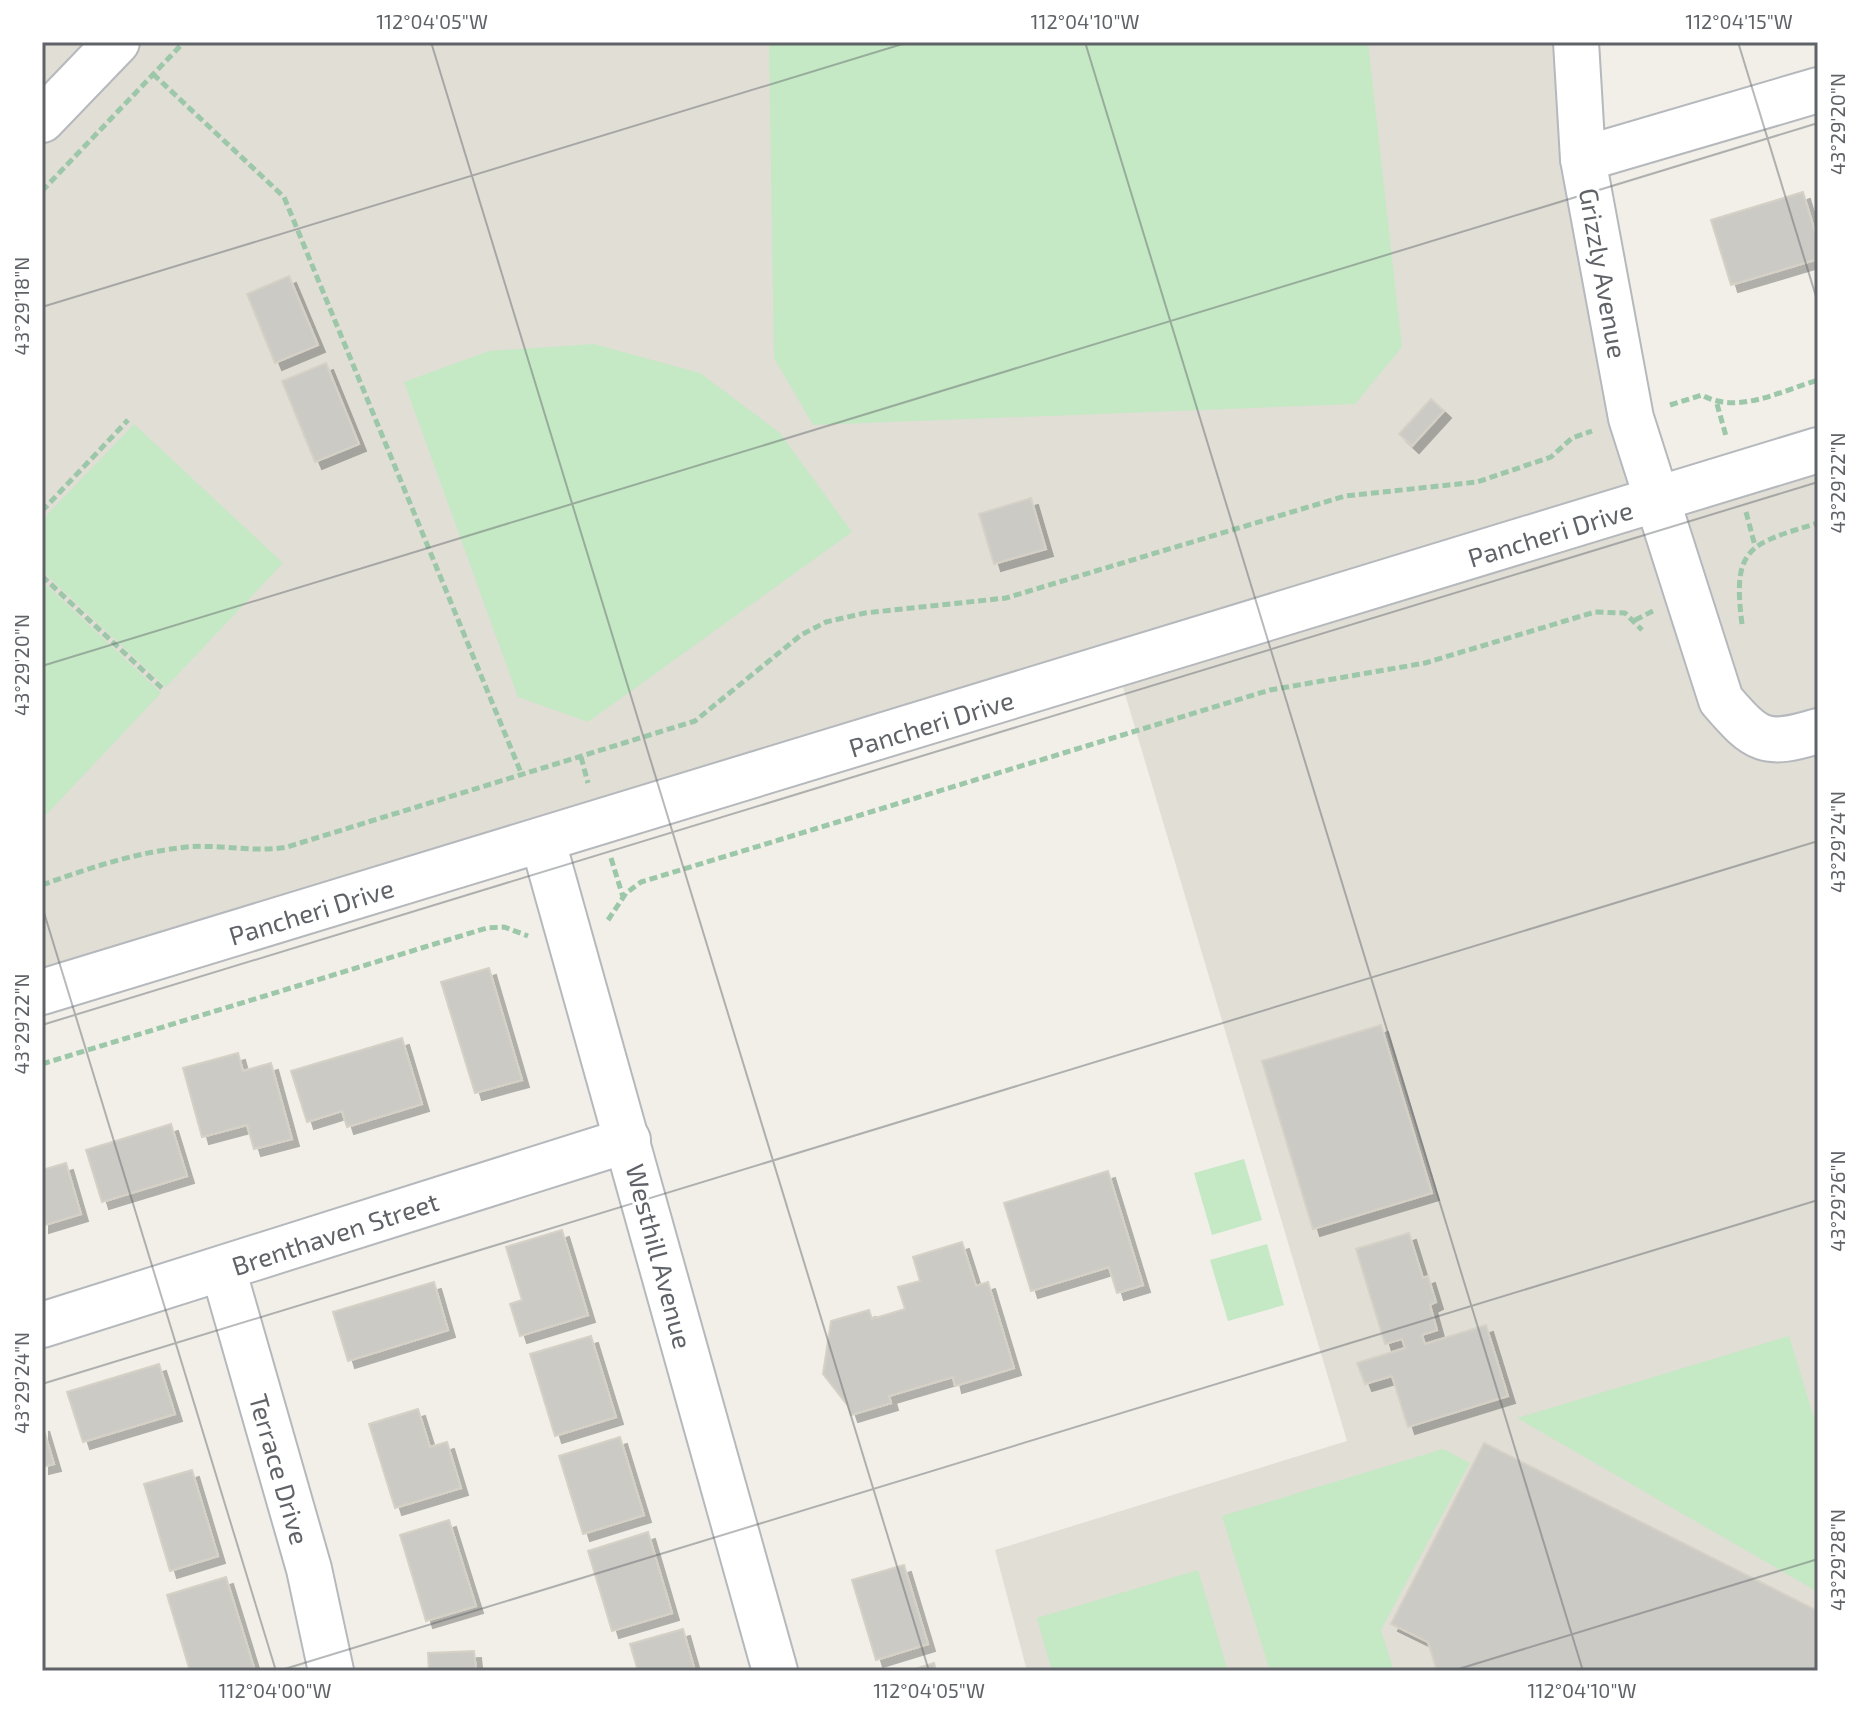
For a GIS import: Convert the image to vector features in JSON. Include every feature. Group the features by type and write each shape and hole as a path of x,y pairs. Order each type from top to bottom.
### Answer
{"street":[{"path":"42,120 117,42"},
{"name":"Grizzly Avenue","path":"1576,42 1583,159 1631,418 1721,700 1746,729 1780,742 1818,731"},
{"path":"1583,159 1818,90"},
{"name":"Pancheri Drive","path":"42,992 543,842 1818,450"},
{"name":"Westhill Avenue","path":"543,842 775,1671"},
{"name":"Brenthaven Street","path":"42,1325 628,1140"},
{"name":"Terrace Drive","path":"223,1269 309,1569 331,1671"}],"path":[{"path":"42,191 184,42"},
{"path":"153,74 284,197 522,775"},
{"path":"1702,395 1717,404 1737,404 1818,380"},
{"path":"42,511 128,420"},
{"path":"42,885 138,854 190,846 259,852 287,847 695,721 801,635 826,622 865,613 1028,593 1345,496 1477,482 1551,457 1572,438"},
{"path":"1743,628 1737,583 1742,562 1755,546 1818,523"},
{"path":"42,576 164,690"},
{"path":"608,929 612,911 641,882 1270,690 1425,663 1595,612 1625,613 1642,630"},
{"path":"42,1064 487,928 504,927 532,940"}],"shaded area":[{"path":"42,42 1580,42 1657,499 1818,451 1818,1671 1027,1671 995,1550 1347,1441 1117,667 42,992"}],"green space":[{"path":"769,42 1368,42 1402,347 1355,404 813,425 774,358"},
{"path":"594,344 700,373 780,433 852,532 588,722 518,697 404,382 489,351"},
{"path":"134,424 283,563 166,687 42,571 42,520"},
{"path":"42,581 161,693 44,817 42,815"},
{"path":"1244,1159 1262,1220 1212,1235 1194,1173"},
{"path":"1267,1244 1284,1305 1228,1321 1210,1260"},
{"path":"1789,1336 1818,1431 1818,1592 1517,1418"},
{"path":"1443,1449 1470,1463 1381,1630 1394,1671 1270,1671 1222,1516"},
{"path":"1198,1570 1228,1671 1052,1671 1037,1618"}],"building":[{"path":"1803,192 1818,242 1818,259 1731,285 1711,220"},
{"path":"289,276 318,345 275,363 247,294"},
{"path":"326,363 359,444 315,462 282,381"},
{"path":"1431,399 1444,411 1412,446 1399,434"},
{"path":"1031,498 1046,549 994,564 979,514"},
{"path":"489,968 522,1080 475,1093 441,982"},
{"path":"1381,1025 1432,1193 1313,1229 1262,1061"},
{"path":"402,1038 422,1104 347,1127 342,1111 307,1122 291,1071"},
{"path":"238,1053 243,1071 271,1063 292,1139 254,1149 247,1125 202,1137 183,1068"},
{"path":"171,1124 187,1176 102,1202 86,1150"},
{"path":"66,1163 81,1214 42,1226 42,1170"},
{"path":"1108,1171 1143,1285 1117,1293 1109,1267 1031,1291 1004,1203"},
{"path":"562,1230 588,1315 520,1336 510,1304 522,1300 506,1247"},
{"path":"1409,1233 1423,1278 1428,1276 1436,1302 1430,1305 1437,1330 1422,1335 1425,1344 1486,1325 1508,1396 1408,1427 1392,1376 1365,1384 1357,1363 1405,1348 1402,1339 1385,1344 1356,1249"},
{"path":"962,1242 976,1286 988,1282 1014,1368 955,1386 953,1377 889,1396 891,1403 851,1415 848,1406 823,1374 831,1321 869,1310 872,1319 905,1309 898,1287 920,1281 913,1257"},
{"path":"434,1282 448,1330 348,1361 333,1312"},
{"path":"591,1336 616,1417 555,1436 530,1354"},
{"path":"159,1364 175,1414 83,1442 67,1392"},
{"path":"418,1409 430,1447 447,1442 461,1488 395,1508 369,1424"},
{"path":"42,1424 54,1464 42,1467"},
{"path":"620,1437 644,1515 583,1534 559,1456"},
{"path":"1484,1443 1818,1611 1818,1671 1426,1671 1436,1668 1428,1642 1391,1624"},
{"path":"192,1470 218,1556 170,1571 144,1484"},
{"path":"449,1520 476,1606 426,1621 400,1535"},
{"path":"648,1532 672,1613 612,1631 588,1551"},
{"path":"904,1565 928,1644 876,1660 852,1580"},
{"path":"226,1577 255,1671 190,1671 167,1595"},
{"path":"683,1629 695,1671 638,1671 630,1644"},
{"path":"474,1651 476,1670 504,1671 429,1671 428,1653"},
{"path":"934,1663 936,1671 909,1671"}]}
